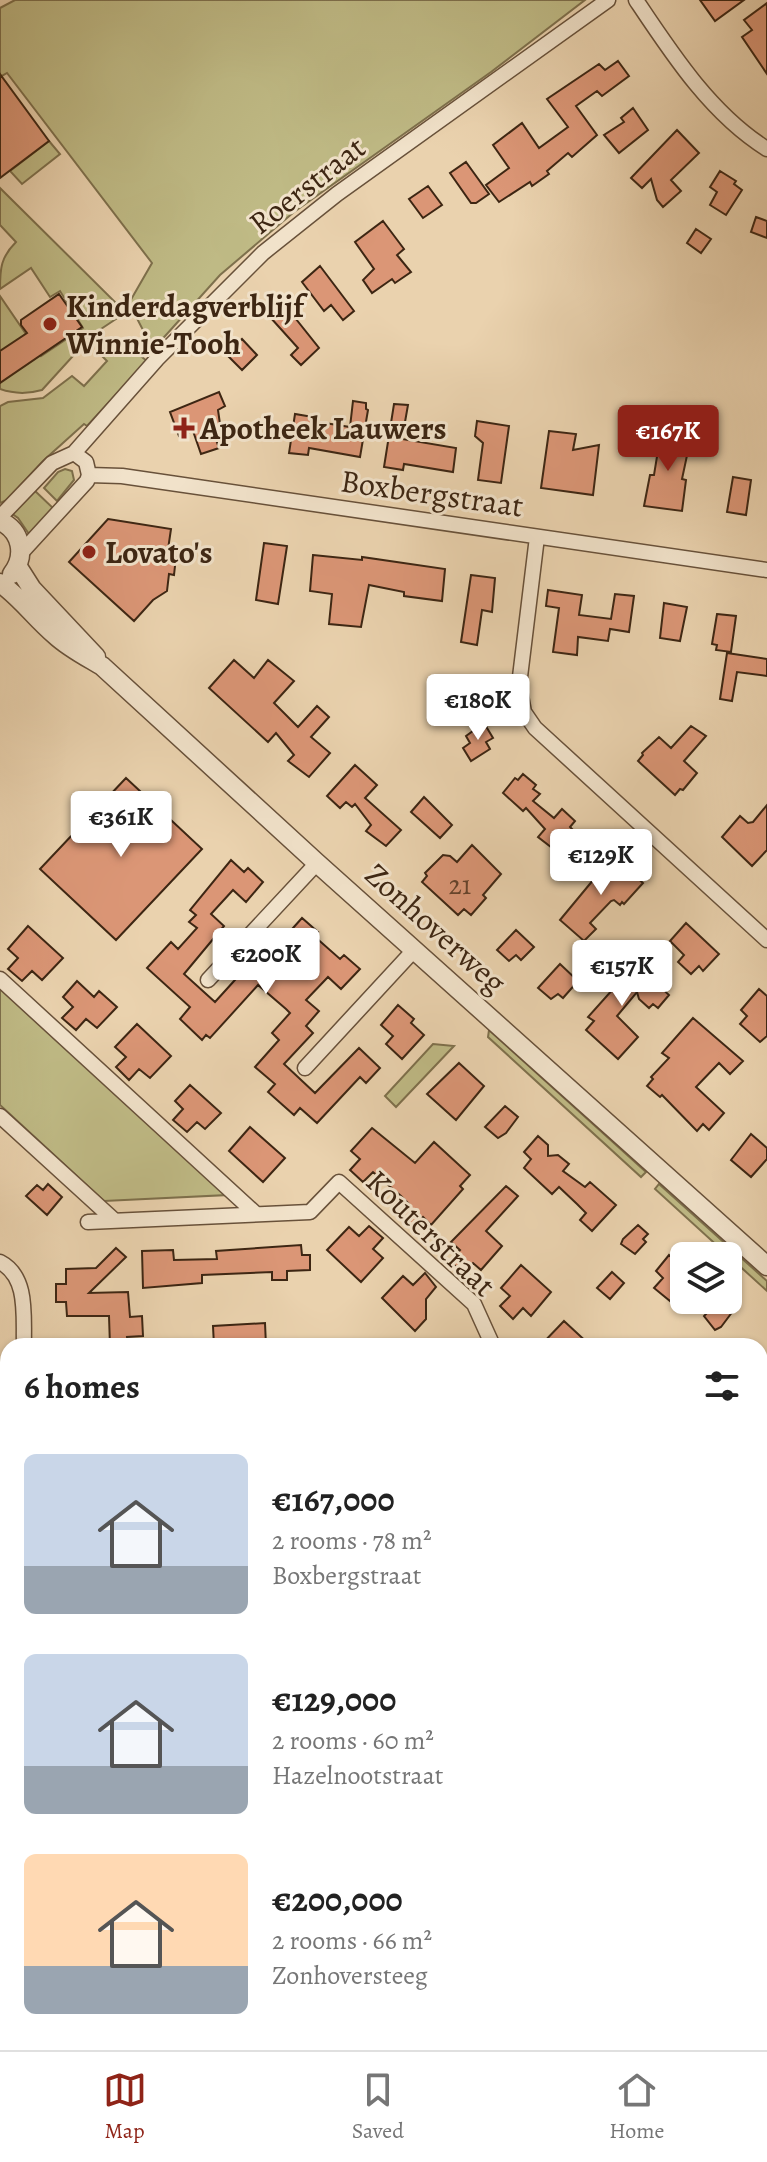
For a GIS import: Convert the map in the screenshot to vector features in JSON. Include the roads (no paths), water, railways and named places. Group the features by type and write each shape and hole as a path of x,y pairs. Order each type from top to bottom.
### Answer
{"street":[{"name":"Roerstraat","path":"74,453 157,359 263,253 337,194 608,0"},
{"path":"636,0 725,118 767,149"},
{"path":"0,519 52,463 74,453 86,462 89,475 81,490 0,583"},
{"name":"Boxbergstraat","path":"89,475 122,476 767,570"},
{"name":"Zonhoverweg","path":"0,519 15,532 19,560 32,589 92,650 102,666"},
{"path":"537,537 519,685 524,712 535,728 767,940"},
{"name":"Zonhoverweg","path":"0,583 22,599 71,648 102,666 767,1266"},
{"path":"208,980 317,863"},
{"path":"305,1068 415,949"},
{"path":"0,979 255,1213"},
{"path":"0,1116 114,1220"},
{"name":"Kouterstraat","path":"88,1222 310,1212 339,1182 474,1304 489,1338"},
{"path":"4,1264 18,1277 23,1338"}],"place":[{"name":"Kinderdagverblijf Winnie-Tooh","path":"50,324"},
{"name":"Apotheek Lauwers","path":"184,428"},
{"name":"Lovato's","path":"89,552"}]}
